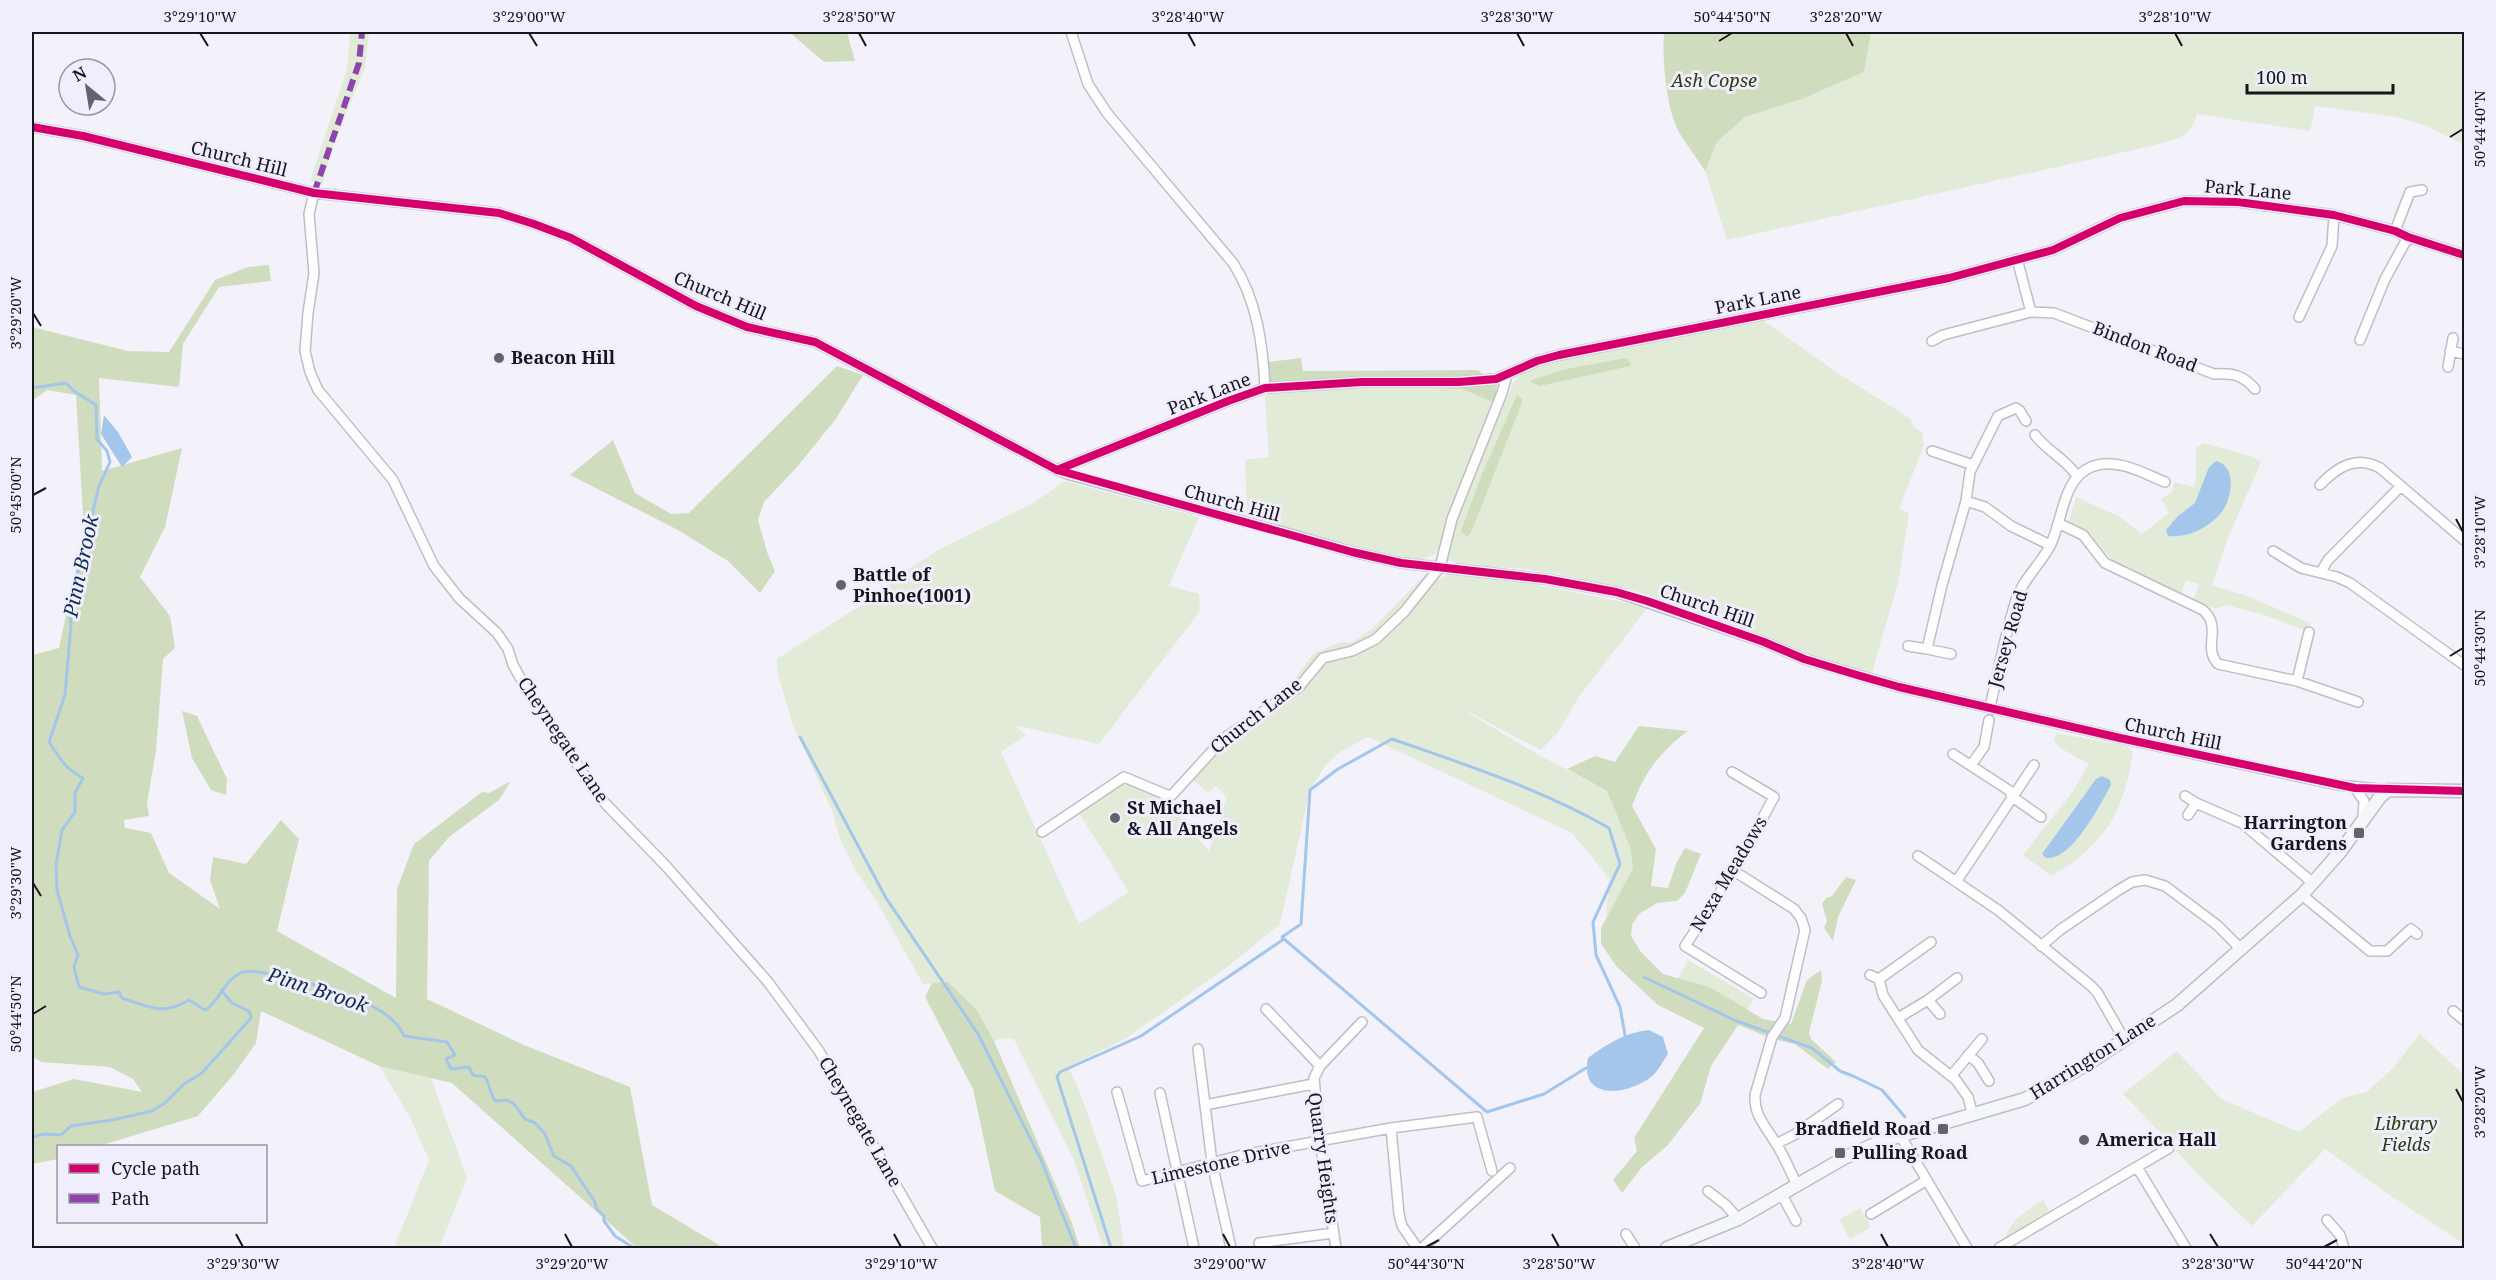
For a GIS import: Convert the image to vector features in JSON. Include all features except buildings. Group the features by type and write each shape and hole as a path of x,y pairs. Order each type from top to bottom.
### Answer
{"street":[{"path":"1071,32 1089,84 1107,113 1233,262 1241,275 1260,338 1265,388"},
{"name":"Church Hill","path":"32,127 94,139 314,193 487,212 534,224 571,238 696,306 747,327 815,342 1057,470 1352,552 1401,563 1545,579 1616,592 1764,642 1804,659 1857,675 1899,687 2120,738 2355,788 2464,791"},
{"path":"2395,231 2408,188 2422,189"},
{"name":"Cheynegate Lane","path":"314,193 309,214 314,273 305,351 310,372 318,390 393,480 434,566 459,598 497,633 508,649 513,665 530,695 599,797 666,866 762,975 819,1051 932,1248"},
{"name":"Park Lane","path":"1057,470 1265,388 1362,382 1496,379 1537,361 1569,353 1754,315 1894,290 2017,259 2060,247 2120,218 2184,201 2238,202 2334,215 2395,231 2464,255"},
{"path":"2299,317 2331,246 2334,215"},
{"path":"2360,340 2385,279 2408,237"},
{"path":"2017,259 2031,312"},
{"name":"Bindon Road","path":"1932,341 1943,335 2031,312 2054,313 2214,374 2236,374 2255,389"},
{"path":"2448,367 2453,338"},
{"path":"2450,351 2464,354"},
{"name":"Church Lane","path":"1042,832 1124,777 1172,795 1223,739 1299,687 1323,658 1352,651 1376,639 1404,612 1440,567 1452,519 1507,375"},
{"path":"1927,649 1966,501 1967,483 1973,465 1998,416 2016,408 2026,421"},
{"path":"2035,435 2077,476 2090,468 2106,464 2121,465 2165,482"},
{"path":"1932,451 1973,465"},
{"path":"2320,485 2332,472 2357,461 2369,463 2380,468 2464,540"},
{"name":"Jersey Road","path":"1990,707 2016,600 2027,578 2050,545 2077,476"},
{"path":"2321,572 2328,560 2400,487"},
{"path":"1966,501 1985,507 2011,526 2050,545"},
{"path":"2058,523 2083,535 2105,563 2203,610 2212,622 2212,656 2218,664 2297,681 2358,702"},
{"path":"2273,551 2301,567 2350,583 2464,665"},
{"path":"2297,681 2309,632"},
{"path":"1908,646 1951,654"},
{"path":"1971,765 1984,747 1989,720"},
{"path":"1953,754 2012,794 2041,817"},
{"path":"1956,882 2012,794 2034,765"},
{"name":"Nexa Meadows","path":"1732,772 1774,797 1734,871 1685,946 1761,993"},
{"path":"2355,788 2364,801 2362,822"},
{"name":"Harrington Lane","path":"1673,1248 1738,1219 1844,1158 1900,1136 2025,1099 2089,1063 2177,1005 2302,895 2388,790"},
{"path":"2185,796 2242,823 2313,884"},
{"path":"2188,815 2196,803"},
{"path":"1918,856 1998,910 2097,992 2124,1039"},
{"path":"1734,871 1794,909 1804,924 1804,937 1785,1018 1775,1033 1755,1095 1755,1111 1758,1119 1776,1144 1797,1185"},
{"path":"2041,946 2060,930 2117,891 2132,882 2145,880 2164,886 2217,925 2241,949"},
{"path":"2302,895 2370,951 2387,951 2411,929 2417,934"},
{"path":"1931,942 1874,977 1921,1054 1952,1075 1968,1097 1973,1116"},
{"path":"1898,1018 1928,1000 1957,978"},
{"path":"1928,1000 1940,1014"},
{"name":"Quarry Heights","path":"1266,1009 1320,1066"},
{"path":"2453,1011 2464,1020"},
{"name":"Quarry Heights","path":"1336,1248 1313,1084 1320,1066 1362,1022"},
{"path":"1952,1075 1982,1039"},
{"path":"1198,1048 1212,1163 1231,1248"},
{"path":"1968,1055 1977,1063 1989,1081"},
{"name":"Quarry Heights","path":"1205,1105 1313,1084"},
{"name":"Limestone Drive","path":"1117,1092 1142,1181 1242,1155 1391,1128 1477,1117 1492,1171"},
{"path":"1160,1093 1194,1248"},
{"path":"1776,1144 1802,1130 1838,1104"},
{"path":"1391,1128 1399,1214 1402,1226 1419,1247 1510,1168"},
{"path":"1900,1136 1967,1248"},
{"path":"1999,1248 2169,1148"},
{"path":"2137,1167 2186,1248"},
{"path":"1871,1214 1927,1180"},
{"path":"1708,1191 1726,1205 1738,1219"},
{"path":"1782,1195 1796,1221"},
{"path":"2327,1220 2340,1235 2344,1248"},
{"name":"Quarry Heights","path":"1258,1243 1334,1233"},
{"path":"1626,1234 1635,1248"}],"green space":[{"path":"350,32 369,32 365,68 333,145 322,185 310,181 347,69"},
{"path":"789,32 847,32 855,61 824,62"},
{"name":"Ash Copse","path":"1664,32 1871,32 1864,72 1802,99 1745,117 1717,142 1705,171 1679,132 1671,110 1664,69"},
{"path":"1871,32 2464,32 2464,145 2425,125 2397,117 2315,106 2310,131 2197,114 2190,129 2181,137 2152,146 1727,240 1705,171 1717,142 1745,117 1802,99 1864,72"},
{"path":"269,265 271,281 219,287 183,344 179,387 99,378 102,471 182,448 165,527 140,577 170,616 175,648 163,659 156,751 147,803 149,816 124,820 125,828 151,833 169,873 220,909 210,880 213,857 246,864 281,820 299,839 277,931 396,998 397,889 414,844 482,792 489,793 511,781 499,800 449,837 429,861 427,999 524,1045 630,1087 652,1205 724,1248 637,1248 452,1083 379,1066 261,1011 256,1043 234,1074 198,1116 102,1145 57,1145 57,1159 32,1164 32,1092 74,1079 142,1092 133,1079 110,1067 42,1062 32,1057 32,655 59,648 84,531 76,395 47,390 32,401 32,327 128,351 169,352 215,280 248,267"},
{"path":"1761,319 1836,372 1911,419 1913,427 1922,432 1924,445 1899,509 1909,513 1898,583 1872,672 1816,657 1632,590 1557,574 1515,568 1463,566 1448,560 1456,521 1513,383 1524,371 1574,356"},
{"path":"1301,358 1303,371 1478,370 1497,385 1495,403 1462,389 1370,386 1268,392 1267,362"},
{"path":"1626,358 1631,363 1630,366 1540,386 1529,381 1566,369"},
{"path":"837,366 863,375 835,420 797,467 764,502 758,520 775,571 760,593 728,561 678,530 570,475 613,440 635,493 671,514 689,513"},
{"path":"1370,386 1462,389 1495,403 1436,554 1417,561 1352,549 1247,516 1245,460 1269,457 1265,398 1268,392"},
{"path":"1517,395 1523,400 1472,530 1467,537 1461,531 1482,474"},
{"path":"2204,443 2254,457 2261,462 2228,538 2212,585 2250,597 2310,623 2304,630 2262,614 2226,605 2217,608 2206,606 2194,599 2199,584 2186,580 2181,593 2114,562 2090,534 2069,520 2076,497 2120,517 2142,534 2169,513 2161,499 2171,493 2175,482 2194,487 2196,448"},
{"path":"1065,481 1199,517 1169,586 1199,594 1200,611 1099,744 1014,725 1026,735 1001,752 1079,924 1129,892 1077,810 1124,777 1163,797 1209,851 1227,797 1216,786 1208,793 1192,779 1236,732 1235,724 1275,699 1295,679 1313,654 1338,643 1352,642 1371,630 1427,573 1442,579 1447,574 1518,581 1648,607 1578,698 1559,731 1541,750 1457,706 1537,754 1607,791 1630,847 1633,868 1606,918 1609,878 1572,833 1368,737 1340,752 1325,766 1310,790 1280,924 1226,968 1125,1039 1068,1067 1078,1087 1116,1195 1124,1248 1103,1248 1073,1158 1014,1039 1004,1038 994,1041 977,1010 948,982 923,984 877,902 856,871 840,839 833,813 793,725 778,675 777,659 875,596 903,573 938,550 1033,503"},
{"path":"182,711 197,716 227,779 226,795 211,790 192,758"},
{"path":"1639,726 1688,731 1669,746 1654,764 1632,806 1656,849 1651,886 1668,888 1676,864 1685,848 1701,854 1685,893 1677,901 1657,903 1639,914 1632,925 1631,936 1641,952 1663,974 1710,987 1763,1019 1791,1024 1807,980 1821,970 1822,981 1809,1033 1811,1039 1836,1062 1828,1069 1795,1044 1773,1039 1738,1025 1711,1066 1700,1104 1667,1146 1642,1167 1622,1193 1613,1180 1637,1151 1634,1138 1704,1028 1658,1005 1617,967 1601,944 1601,928 1633,868 1630,847 1607,791 1567,769 1595,756 1615,762"},
{"path":"2056,733 2127,746 2133,752 2124,793 2109,825 2086,851 2052,876 2023,855 2071,794 2089,764 2060,748 2054,740"},
{"path":"1846,877 1856,880 1838,917 1833,941 1824,928 1827,921 1822,904 1826,898 1832,896"},
{"path":"1688,960 1754,999 1747,1010 1710,987 1678,979"},
{"path":"948,982 977,1010 994,1041 1072,1223 1080,1248 1042,1248 1040,1217 995,1191 973,1089 925,997 932,983"},
{"name":"Library Fields","path":"2420,1034 2464,1075 2464,1244 2325,1149 2252,1226 2176,1151 2180,1143 2175,1138 2168,1141 2123,1094 2177,1051 2221,1099 2299,1132 2342,1098 2367,1092 2393,1068"},
{"path":"379,1066 431,1078 467,1178 439,1248 394,1248 429,1160 410,1117"},
{"path":"2043,1200 2049,1211 2047,1214 2006,1239 2015,1221"},
{"path":"1860,1208 1871,1227 1850,1239 1839,1220"}],"water":[{"path":"104,415 118,432 132,457 122,467 101,434"},
{"path":"2216,461 2223,464 2230,477 2230,493 2224,508 2209,524 2196,531 2182,536 2168,536 2166,530 2178,516 2195,503 2209,467"},
{"path":"2102,776 2110,780 2111,785 2084,830 2066,851 2056,857 2046,858 2042,854 2096,779"},
{"path":"1649,1030 1663,1037 1668,1054 1654,1075 1630,1088 1619,1090 1608,1091 1598,1088 1591,1082 1587,1072 1588,1058 1632,1033"}],"waterway":[{"name":"Pinn Brook","path":"32,388 66,383 96,405 97,439 107,451 110,462 99,486 69,609 71,624 65,695 49,742 68,767 83,778 75,793 75,812 62,830 56,865 57,890 78,955 74,967 79,987 104,994 119,992 122,998 163,1009 189,1000 205,1010 237,975 243,972 253,972 308,983 362,1001 391,1019 404,1036 447,1042 455,1055 446,1059 451,1069 469,1067 473,1075 485,1077 495,1101 507,1100 514,1104 525,1119 535,1123 545,1134 554,1156 571,1166 615,1236 634,1248"},
{"path":"800,737 886,898 978,1034 1041,1160 1076,1248"},
{"path":"1111,1248 1057,1077 1060,1072 1141,1036 1284,939 1282,937 1301,924 1310,790 1338,769 1392,739 1475,768 1557,801 1609,828 1620,864 1593,922 1596,955 1620,1007 1625,1035"},
{"path":"1284,939 1487,1112 1544,1094 1586,1068"},
{"path":"1644,977 1734,1020 1812,1048 1840,1071 1882,1090 1905,1117"},
{"path":"32,1137 44,1134 61,1135 71,1126 152,1111 165,1103 184,1084 202,1073 251,1018 249,1011 232,1003 221,990"}],"marked path":[{"path":"314,193 359,63 362,32"}],"cycle path":[{"path":"32,127 83,136 314,193 499,213 534,224 571,238 696,306 747,327 815,342 1057,470 1352,552 1401,563 1545,579 1616,592 1764,642 1804,659 1857,675 1899,687 2120,738 2355,788 2464,791"},
{"path":"1057,470 1265,388 1362,382 1459,382 1496,379 1537,361 1559,355 1949,278 2053,250 2120,218 2184,201 2238,202 2334,215 2395,231 2464,255"}],"place":[{"name":"Beacon Hill","path":"499,358"},
{"name":"Battle of Pinhoe(1001)","path":"841,585"},
{"name":"St Michael & All Angels","path":"1115,818"},
{"name":"Harrington Gardens","path":"2359,833"},
{"name":"Bradfield Road","path":"1943,1129"},
{"name":"America Hall","path":"2084,1140"},
{"name":"Pulling Road","path":"1840,1153"}]}
